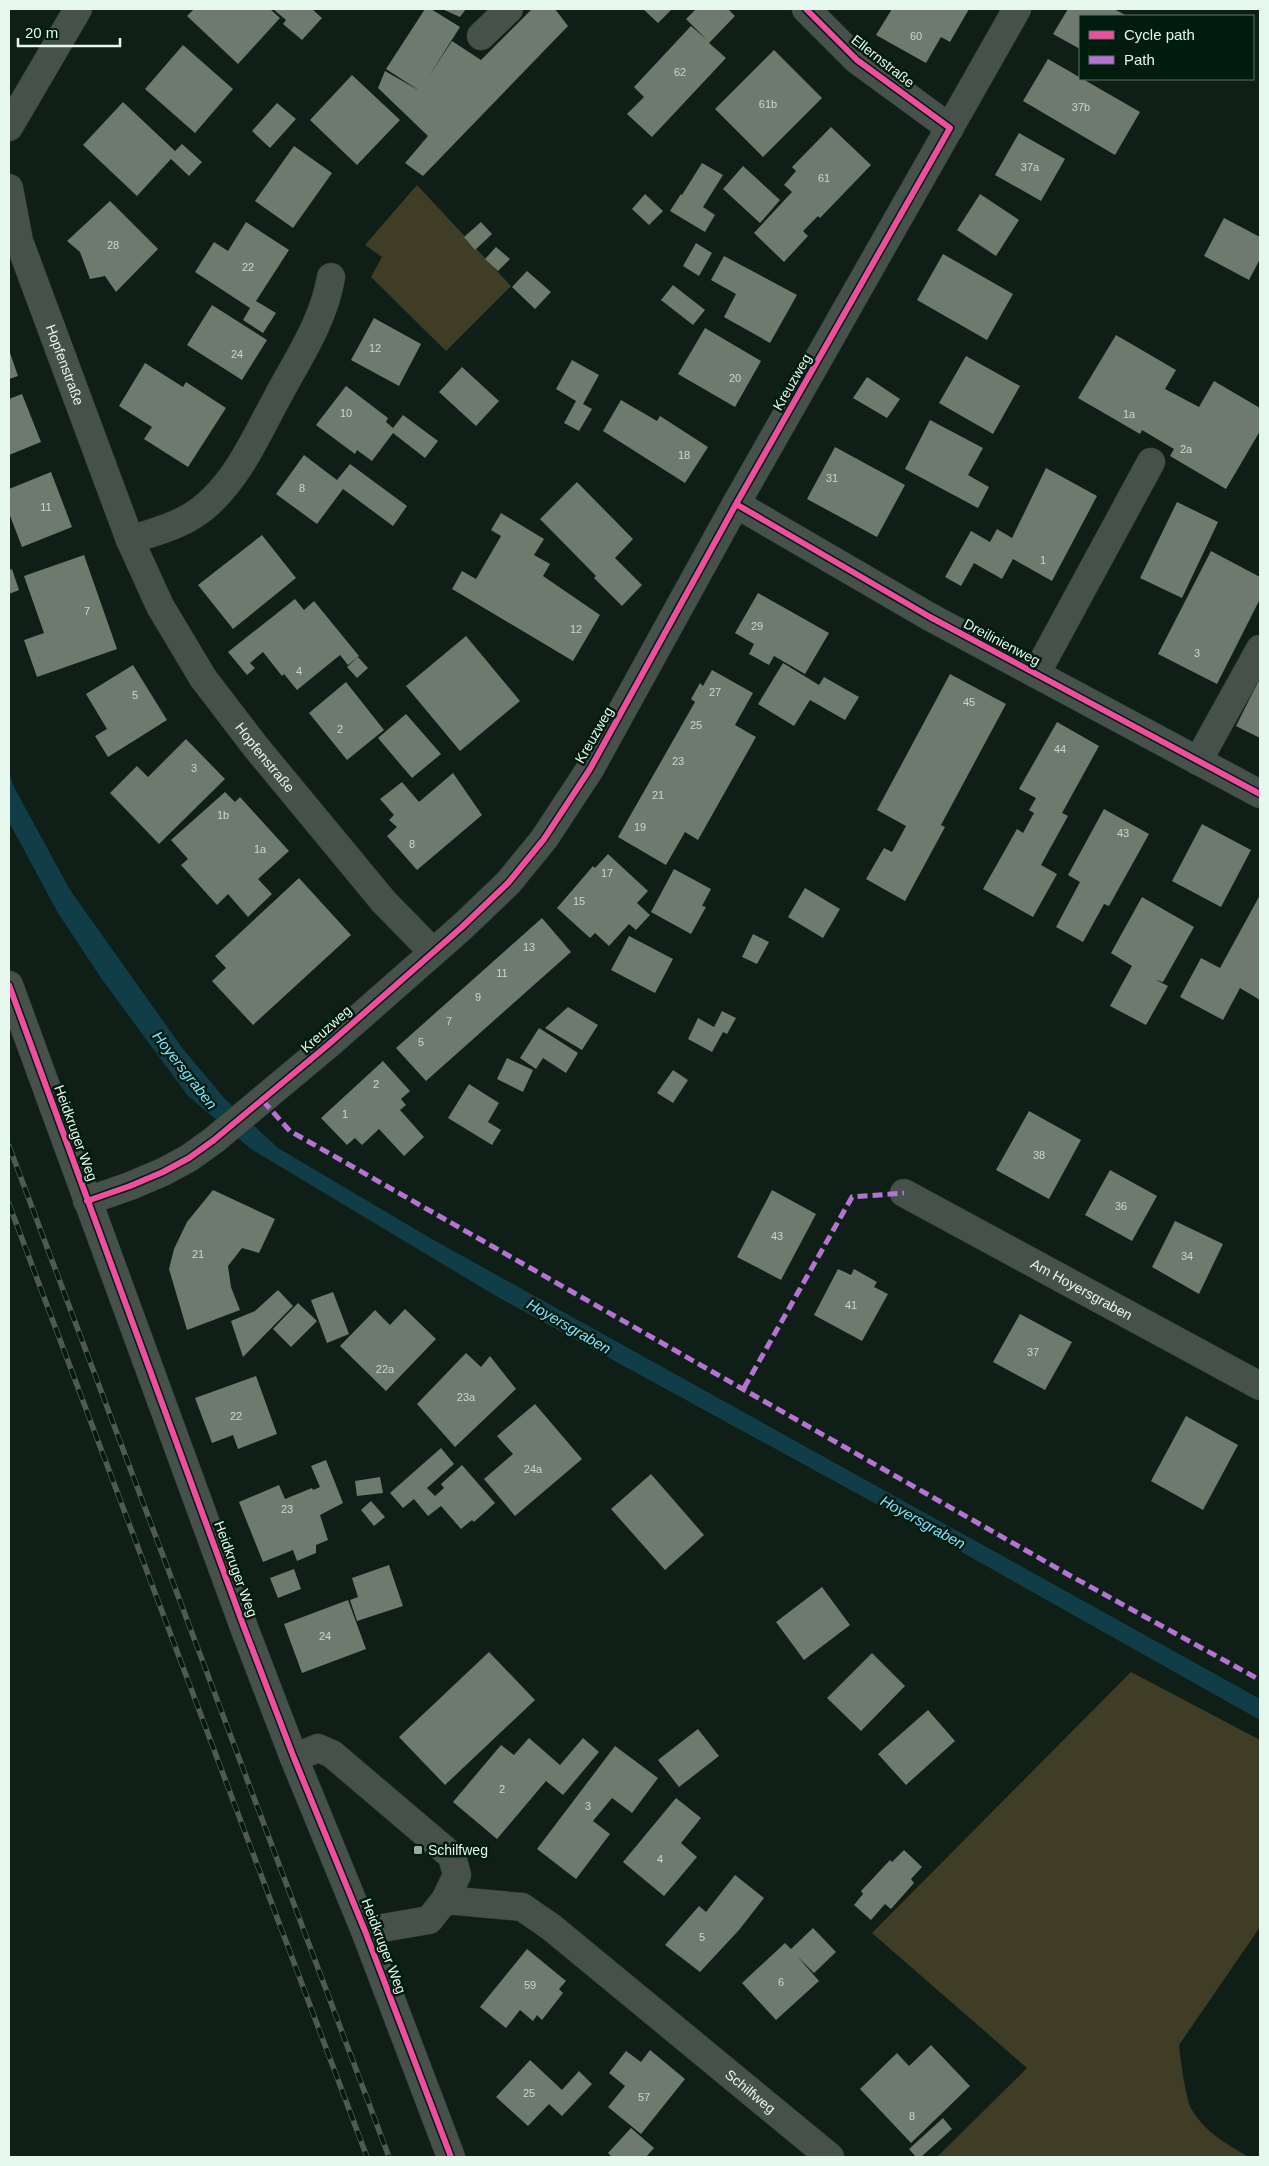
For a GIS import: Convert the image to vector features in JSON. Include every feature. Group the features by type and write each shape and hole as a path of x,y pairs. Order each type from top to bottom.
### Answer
{"street":[{"path":"9,126 78,9"},
{"path":"481,36 509,9"},
{"name":"Ellernstraße","path":"806,9 857,60 950,128"},
{"name":"Kreuzweg","path":"87,1201 163,1172 190,1158 214,1140 433,952 508,883 544,839 594,761 736,504 1017,9"},
{"name":"Hopfenstraße","path":"9,188 19,241 130,540 160,606 204,678 255,746 384,902 433,952"},
{"path":"130,540 175,526 209,504 240,465 310,336 324,305 331,277"},
{"path":"1036,674 1151,462"},
{"name":"Dreilinienweg","path":"736,504 930,617 1260,794"},
{"path":"1198,761 1260,649"},
{"name":"Heidkruger Weg","path":"9,985 245,1630 294,1758 365,1931 451,2157"},
{"name":"Am Hoyersgraben","path":"904,1192 1260,1386"},
{"path":"294,1758 318,1748 332,1754 452,1856 457,1875 445,1900 429,1920 365,1931"},
{"name":"Schilfweg","path":"445,1900 522,1906 558,1933 830,2157"}],"shaded area":[{"path":"417,185 511,286 446,351 371,277 382,257 365,245"},
{"path":"1131,1672 1260,1740 1260,1927 1179,2045 1186,2089 1190,2105 1197,2118 1225,2143 1249,2157 937,2157 1027,2068 872,1933"}],"water":[{"name":"Hoyersgraben","path":"9,773 14,787 70,890 183,1049 225,1099 278,1148 430,1238 1260,1699 1260,1720 878,1505 496,1296 251,1149 188,1096 101,978 58,913 9,822"}],"building":[{"path":"194,9 270,9 280,18 238,64 187,16"},
{"path":"273,9 312,9 322,18 302,40 283,24 286,20"},
{"path":"425,9 431,9 460,27 427,79 452,41 481,60 532,9 555,9 568,26 423,176 405,163 428,136 378,88 385,71 420,91 386,69"},
{"path":"442,9 466,9 460,17"},
{"path":"643,9 672,9 658,23"},
{"path":"696,9 728,9 735,16 709,43 726,58 652,137 627,114 644,97 634,87 691,26 707,40 686,19"},
{"path":"892,9 969,9 950,42 941,37 926,63 876,35"},
{"path":"1068,9 1114,9 1125,15 1079,15 1079,48 1053,34"},
{"path":"183,45 233,89 195,133 145,89"},
{"path":"774,50 822,98 763,157 715,109"},
{"path":"1048,59 1079,77 1079,80 1084,80 1140,112 1115,155 1023,101"},
{"path":"352,75 400,120 357,165 310,120"},
{"path":"123,102 175,151 182,144 202,162 189,176 171,159 137,196 83,145"},
{"path":"277,103 296,119 270,148 252,131"},
{"path":"831,127 871,165 820,218 818,216 803,231 808,236 784,262 754,233 792,192 784,185 796,171 792,167"},
{"path":"1019,133 1065,159 1041,201 995,175"},
{"path":"294,146 332,173 293,228 255,201"},
{"path":"702,163 723,175 703,207 715,215 705,232 670,211"},
{"path":"743,166 780,200 760,223 723,189"},
{"path":"645,194 663,211 649,225 632,209"},
{"path":"980,194 1019,220 996,256 957,230"},
{"path":"110,201 158,249 116,292 105,276 90,279 80,252 67,241"},
{"path":"1224,218 1260,237 1260,259 1249,280 1204,256"},
{"path":"246,222 289,250 256,301 276,313 263,333 243,320 250,308 195,272 214,242 228,251"},
{"path":"481,222 492,234 475,250 464,237"},
{"path":"696,243 712,253 699,276 683,266"},
{"path":"496,247 510,259 498,271 485,259"},
{"path":"943,254 1013,294 987,340 917,300"},
{"path":"724,256 797,295 770,343 724,317 736,294 711,280"},
{"path":"527,271 551,292 535,309 512,287"},
{"path":"673,285 705,310 693,325 661,300"},
{"path":"212,305 267,340 242,380 187,345"},
{"path":"374,318 421,344 399,386 351,360"},
{"path":"705,328 761,361 735,407 678,374"},
{"path":"1116,335 1176,370 1165,389 1199,407 1214,381 1260,408 1260,431 1226,489 1170,456 1174,449 1142,430 1140,434 1078,398"},
{"path":"9,350 18,376 9,379"},
{"path":"966,356 1020,386 993,434 939,403"},
{"path":"572,360 599,375 583,404 592,409 579,431 564,423 576,401 556,389"},
{"path":"145,363 183,387 186,382 226,408 188,467 144,439 152,427 119,406"},
{"path":"462,367 499,401 476,426 439,392"},
{"path":"867,377 900,399 887,418 853,398"},
{"path":"346,386 388,418 386,422 393,428 403,415 438,441 425,458 393,433 372,461 357,450 355,454 316,425"},
{"path":"22,394 41,442 9,455 9,399"},
{"path":"621,400 657,421 660,416 708,447 685,483 603,431"},
{"path":"930,420 983,448 968,475 989,487 978,508 905,469"},
{"path":"835,447 905,485 877,537 807,499"},
{"path":"304,455 337,480 350,464 407,506 393,526 343,489 317,524 276,494"},
{"path":"1046,468 1097,496 1052,581 1013,559 1002,579 974,563 961,586 945,577 971,531 990,542 997,529 1012,538"},
{"path":"51,472 72,527 22,547 9,513 9,489"},
{"path":"577,482 633,539 615,558 642,585 622,606 594,578 596,576 540,519"},
{"path":"1177,502 1218,522 1182,598 1140,578"},
{"path":"501,513 544,539 534,555 550,564 543,576 600,615 573,661 452,589 462,571 476,579 501,536 491,530"},
{"path":"262,535 296,578 233,629 198,585"},
{"path":"1211,551 1260,577 1260,599 1217,684 1158,654"},
{"path":"84,555 117,649 37,677 24,640 44,633 24,576"},
{"path":"12,569 19,590 9,594 9,570"},
{"path":"758,593 829,633 805,674 774,656 769,665 749,654 754,644 735,633"},
{"path":"295,599 304,610 314,601 359,656 348,665 340,655 297,690 284,674 282,676 263,652 250,663 255,668 247,675 228,652"},
{"path":"466,636 520,701 460,751 406,686"},
{"path":"358,657 368,668 357,678 347,667"},
{"path":"783,663 819,685 824,677 859,697 845,720 810,700 794,726 758,704"},
{"path":"133,665 167,720 108,757 95,736 107,729 86,694"},
{"path":"712,670 753,693 735,725 756,737 698,840 685,832 666,865 618,837 695,702 691,699 700,683 703,686"},
{"path":"950,674 1006,704 941,825 945,827 905,901 866,879 884,848 892,852 906,826 877,810"},
{"path":"1260,678 1260,738 1236,726"},
{"path":"346,682 384,730 347,760 309,713"},
{"path":"406,714 441,754 412,778 378,738"},
{"path":"1057,722 1099,746 1062,813 1068,816 1041,865 1057,874 1033,917 983,889 1017,829 1023,833 1034,813 1029,810 1036,798 1019,789"},
{"path":"186,739 225,779 159,844 110,793 137,766 148,777"},
{"path":"453,773 482,815 417,870 387,836 397,827 389,820 394,815 380,799 402,782 419,802"},
{"path":"225,792 235,802 240,797 289,851 258,879 272,894 248,917 228,894 217,905 181,865 188,859 171,840"},
{"path":"1104,809 1149,834 1109,906 1104,904 1083,942 1056,927 1080,882 1068,875"},
{"path":"1202,824 1251,850 1221,907 1172,881"},
{"path":"608,854 648,891 637,903 650,915 636,930 629,924 609,946 595,933 590,938 557,908 593,866 595,868"},
{"path":"674,869 711,889 702,906 706,907 691,934 651,912"},
{"path":"299,878 351,935 253,1025 212,981 226,968 215,956"},
{"path":"805,888 840,909 823,938 788,917"},
{"path":"1260,895 1260,1000 1240,988 1223,1020 1180,997 1201,958 1220,968"},
{"path":"1142,897 1194,927 1163,982 1156,980 1168,986 1146,1025 1110,1006 1132,966 1111,953"},
{"path":"542,918 571,952 426,1081 396,1048"},
{"path":"753,934 769,942 757,964 742,957"},
{"path":"629,936 673,959 655,993 611,970"},
{"path":"568,1007 598,1025 582,1050 545,1028"},
{"path":"722,1011 736,1018 727,1034 723,1032 712,1052 688,1039 698,1018 714,1027"},
{"path":"539,1028 578,1053 566,1073 543,1058 536,1069 520,1058"},
{"path":"507,1058 533,1070 523,1092 497,1079"},
{"path":"383,1061 410,1091 401,1099 406,1105 400,1110 424,1137 404,1156 379,1129 362,1145 355,1138 347,1145 321,1118"},
{"path":"673,1070 688,1080 673,1103 657,1093"},
{"path":"469,1084 499,1103 488,1122 501,1130 492,1145 448,1118"},
{"path":"1029,1111 1081,1140 1049,1199 996,1170"},
{"path":"1110,1170 1157,1196 1132,1241 1085,1215"},
{"path":"213,1190 275,1219 259,1253 242,1248 228,1266 231,1287 240,1310 187,1330 169,1269 174,1249 187,1222"},
{"path":"772,1190 816,1214 781,1280 737,1257"},
{"path":"1175,1221 1223,1244 1199,1294 1152,1267"},
{"path":"838,1269 851,1275 854,1269 877,1282 874,1287 888,1294 862,1341 814,1315"},
{"path":"278,1290 293,1306 243,1357 231,1321 255,1311"},
{"path":"333,1292 349,1334 327,1343 311,1300"},
{"path":"298,1303 317,1321 291,1347 273,1329"},
{"path":"405,1309 436,1339 386,1391 340,1346 375,1310 390,1325"},
{"path":"1020,1314 1072,1342 1045,1390 993,1362"},
{"path":"466,1353 481,1367 490,1356 516,1389 455,1447 417,1404"},
{"path":"256,1376 277,1434 238,1449 233,1435 212,1443 195,1398"},
{"path":"535,1404 582,1459 515,1516 484,1479 513,1454 497,1436"},
{"path":"1186,1416 1238,1445 1203,1510 1151,1481"},
{"path":"441,1448 454,1464 427,1488 435,1496 444,1488 441,1484 462,1465 495,1503 474,1522 472,1520 461,1529 441,1506 428,1516 414,1499 403,1508 390,1493"},
{"path":"326,1460 343,1503 320,1515 328,1540 316,1545 316,1553 297,1561 293,1550 263,1562 239,1502 279,1485 285,1499 312,1488 313,1490 320,1487 311,1466"},
{"path":"651,1474 704,1535 665,1570 611,1509"},
{"path":"380,1477 383,1493 357,1496 355,1481"},
{"path":"371,1501 385,1517 374,1526 361,1510"},
{"path":"389,1565 403,1606 357,1621 350,1600 358,1597 352,1578"},
{"path":"294,1569 301,1589 278,1598 270,1578"},
{"path":"822,1587 850,1625 804,1660 776,1622"},
{"path":"348,1600 366,1649 302,1673 284,1624"},
{"path":"489,1652 535,1700 445,1785 399,1737"},
{"path":"872,1653 905,1686 861,1731 827,1698"},
{"path":"928,1710 955,1741 906,1785 878,1754"},
{"path":"698,1729 719,1756 679,1787 658,1760"},
{"path":"529,1738 560,1765 583,1738 599,1752 563,1795 546,1781 497,1839 453,1802 501,1745 514,1755"},
{"path":"615,1746 658,1778 632,1813 612,1798 593,1821 610,1834 576,1879 537,1849"},
{"path":"676,1798 701,1818 681,1843 697,1857 664,1896 623,1862"},
{"path":"904,1850 922,1867 911,1879 914,1883 891,1909 885,1904 871,1920 854,1905 863,1894 861,1891 890,1860 892,1862"},
{"path":"735,1875 764,1898 739,1930 700,1972 665,1945 699,1906 706,1912"},
{"path":"813,1928 836,1952 814,1973 797,1956 819,1981 776,2020 742,1983 785,1943 791,1949"},
{"path":"527,1949 566,1981 559,1989 563,1993 542,2020 537,2015 533,2021 520,2010 506,2028 480,2007"},
{"path":"931,2045 970,2086 911,2143 860,2089 897,2053 909,2066"},
{"path":"650,2050 685,2079 641,2134 608,2107 625,2086 609,2073 626,2051 641,2062"},
{"path":"530,2060 562,2090 579,2071 592,2084 562,2116 549,2104 528,2126 496,2097"},
{"path":"943,2118 952,2129 921,2157 916,2157 909,2149"},
{"path":"631,2128 654,2148 646,2157 612,2157 608,2153"}],"railway":[{"path":"9,1146 389,2157"},
{"path":"9,1204 367,2157"}],"marked path":[{"path":"263,1101 290,1131 1069,1575 1260,1680"},
{"path":"744,1388 852,1197 904,1193"}],"cycle path":[{"path":"87,1201 130,1186 163,1172 189,1158 214,1140 329,1044 462,927 508,883 544,839 590,769 736,504 950,128 857,60 806,9"},
{"path":"736,504 930,617 1260,794"},
{"path":"9,985 245,1630 294,1758 365,1931 451,2157"}],"place":[{"name":"Schilfweg","path":"418,1850"}]}
